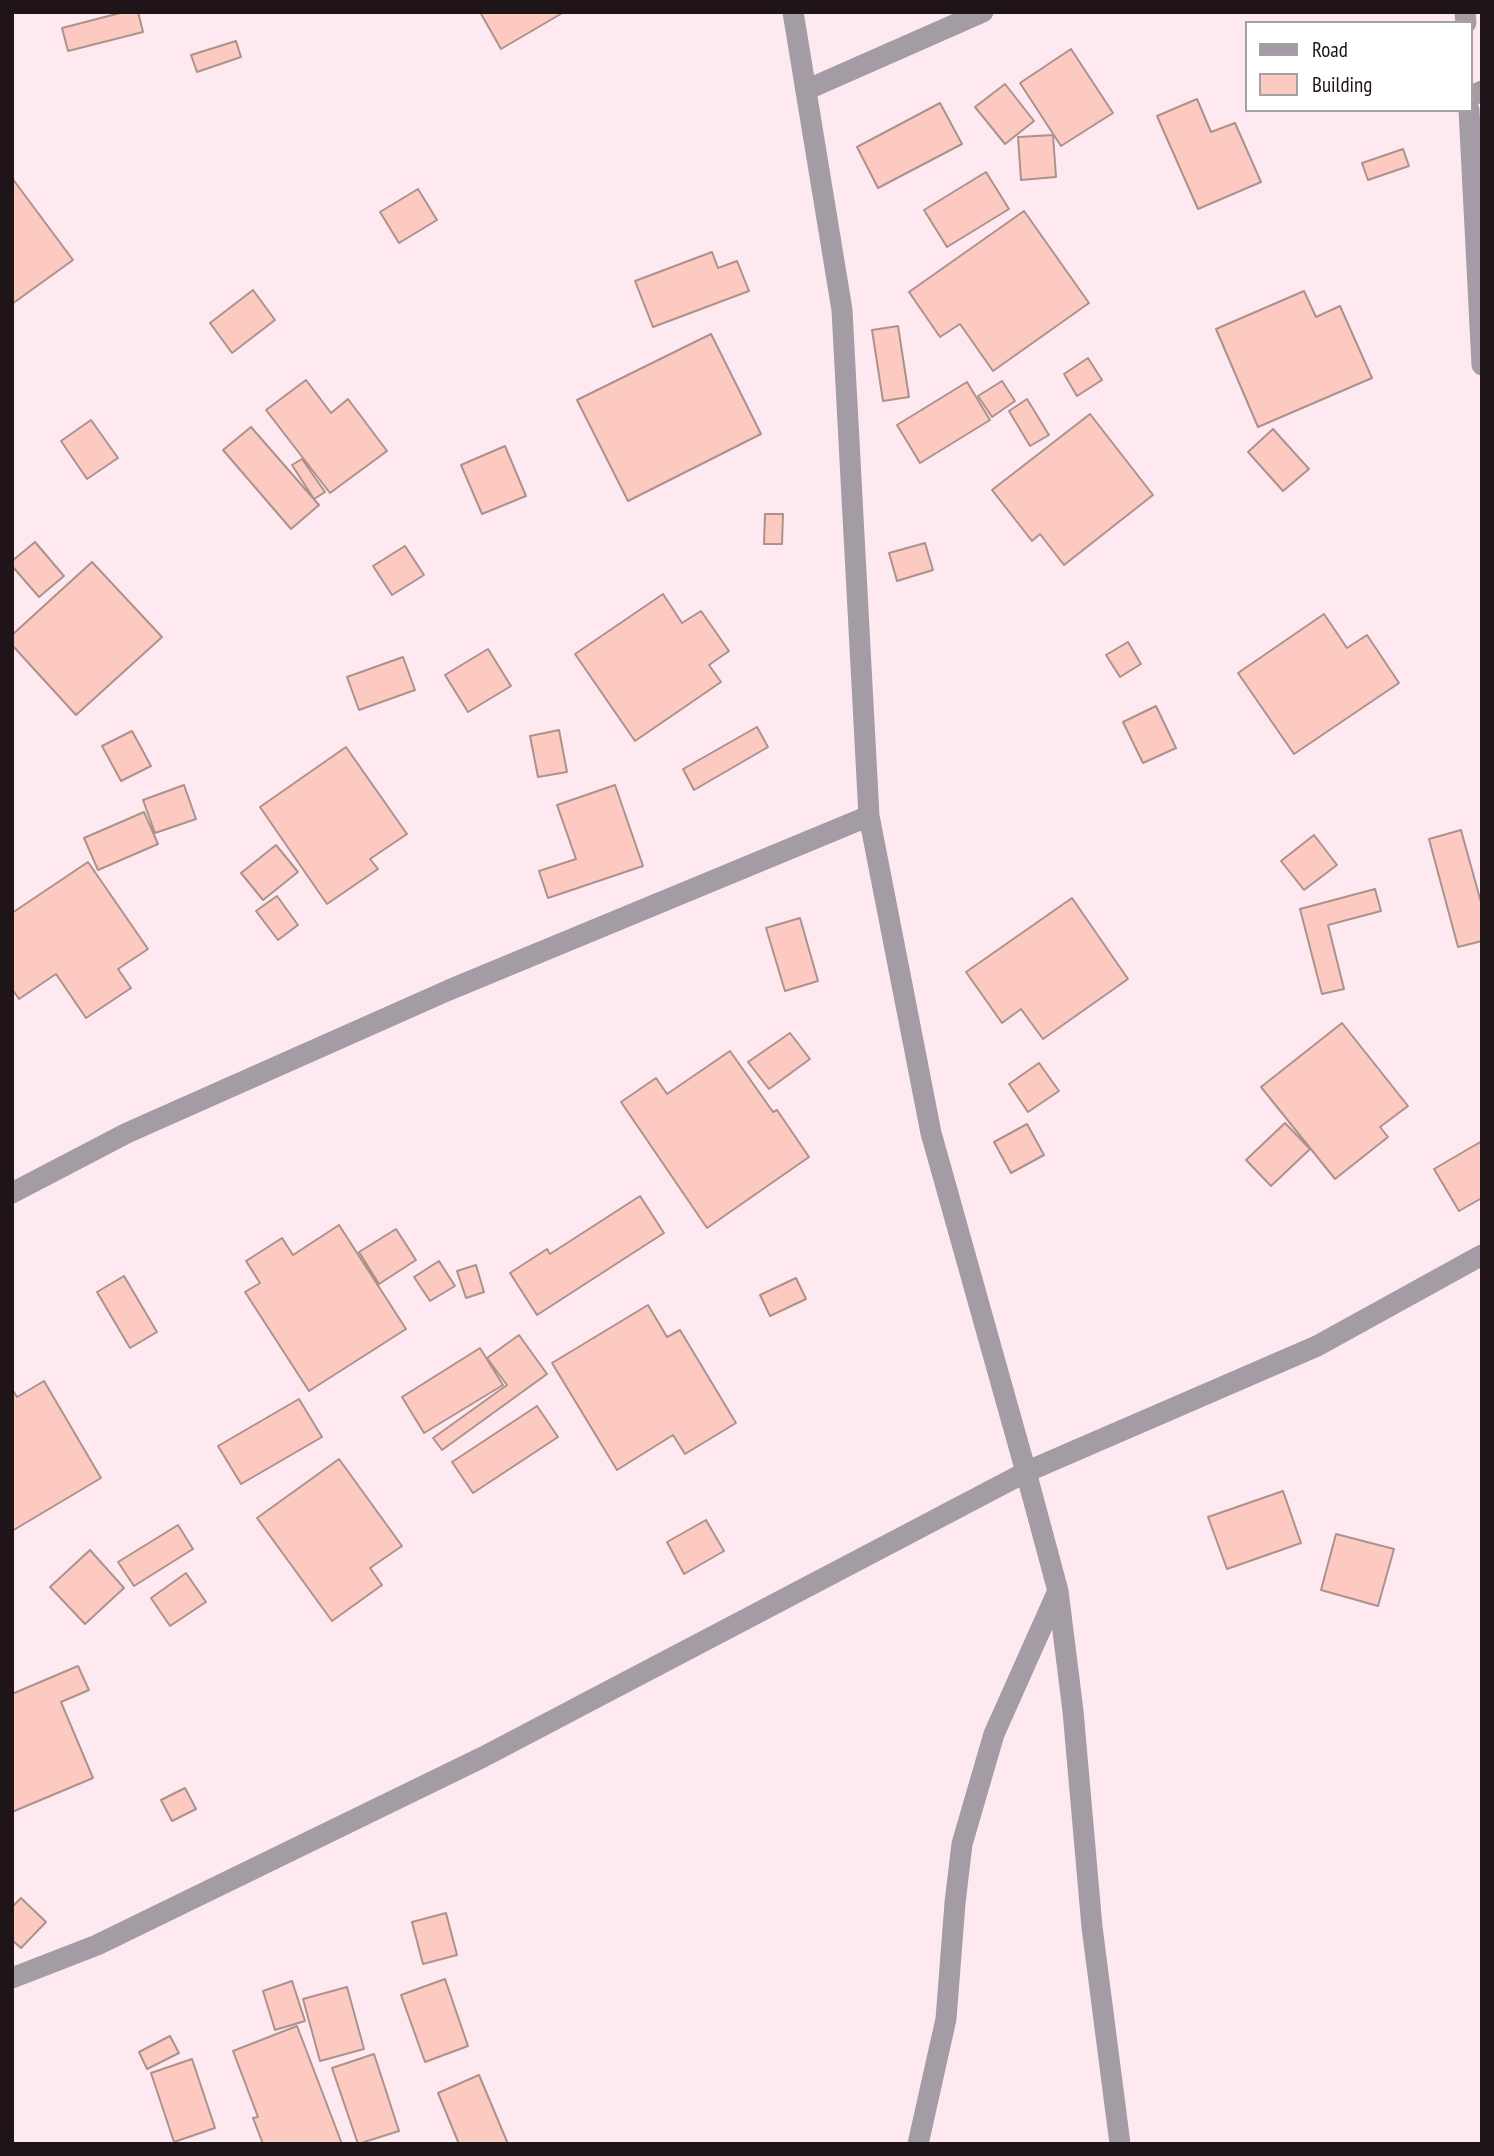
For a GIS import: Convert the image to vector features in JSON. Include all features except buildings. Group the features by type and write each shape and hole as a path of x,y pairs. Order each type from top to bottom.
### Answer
{"street":[{"path":"793,12 842,310 869,816 931,1133 1058,1591 1073,1711 1092,1927 1120,2144"},
{"path":"806,90 983,12"},
{"path":"1469,112 1482,365"},
{"path":"12,1193 127,1133 436,996 869,816"},
{"path":"12,1978 97,1945 483,1756 1026,1472 1317,1346 1482,1255"},
{"path":"918,2144 946,2020 954,1903 962,1844 994,1734 1058,1591"}]}
